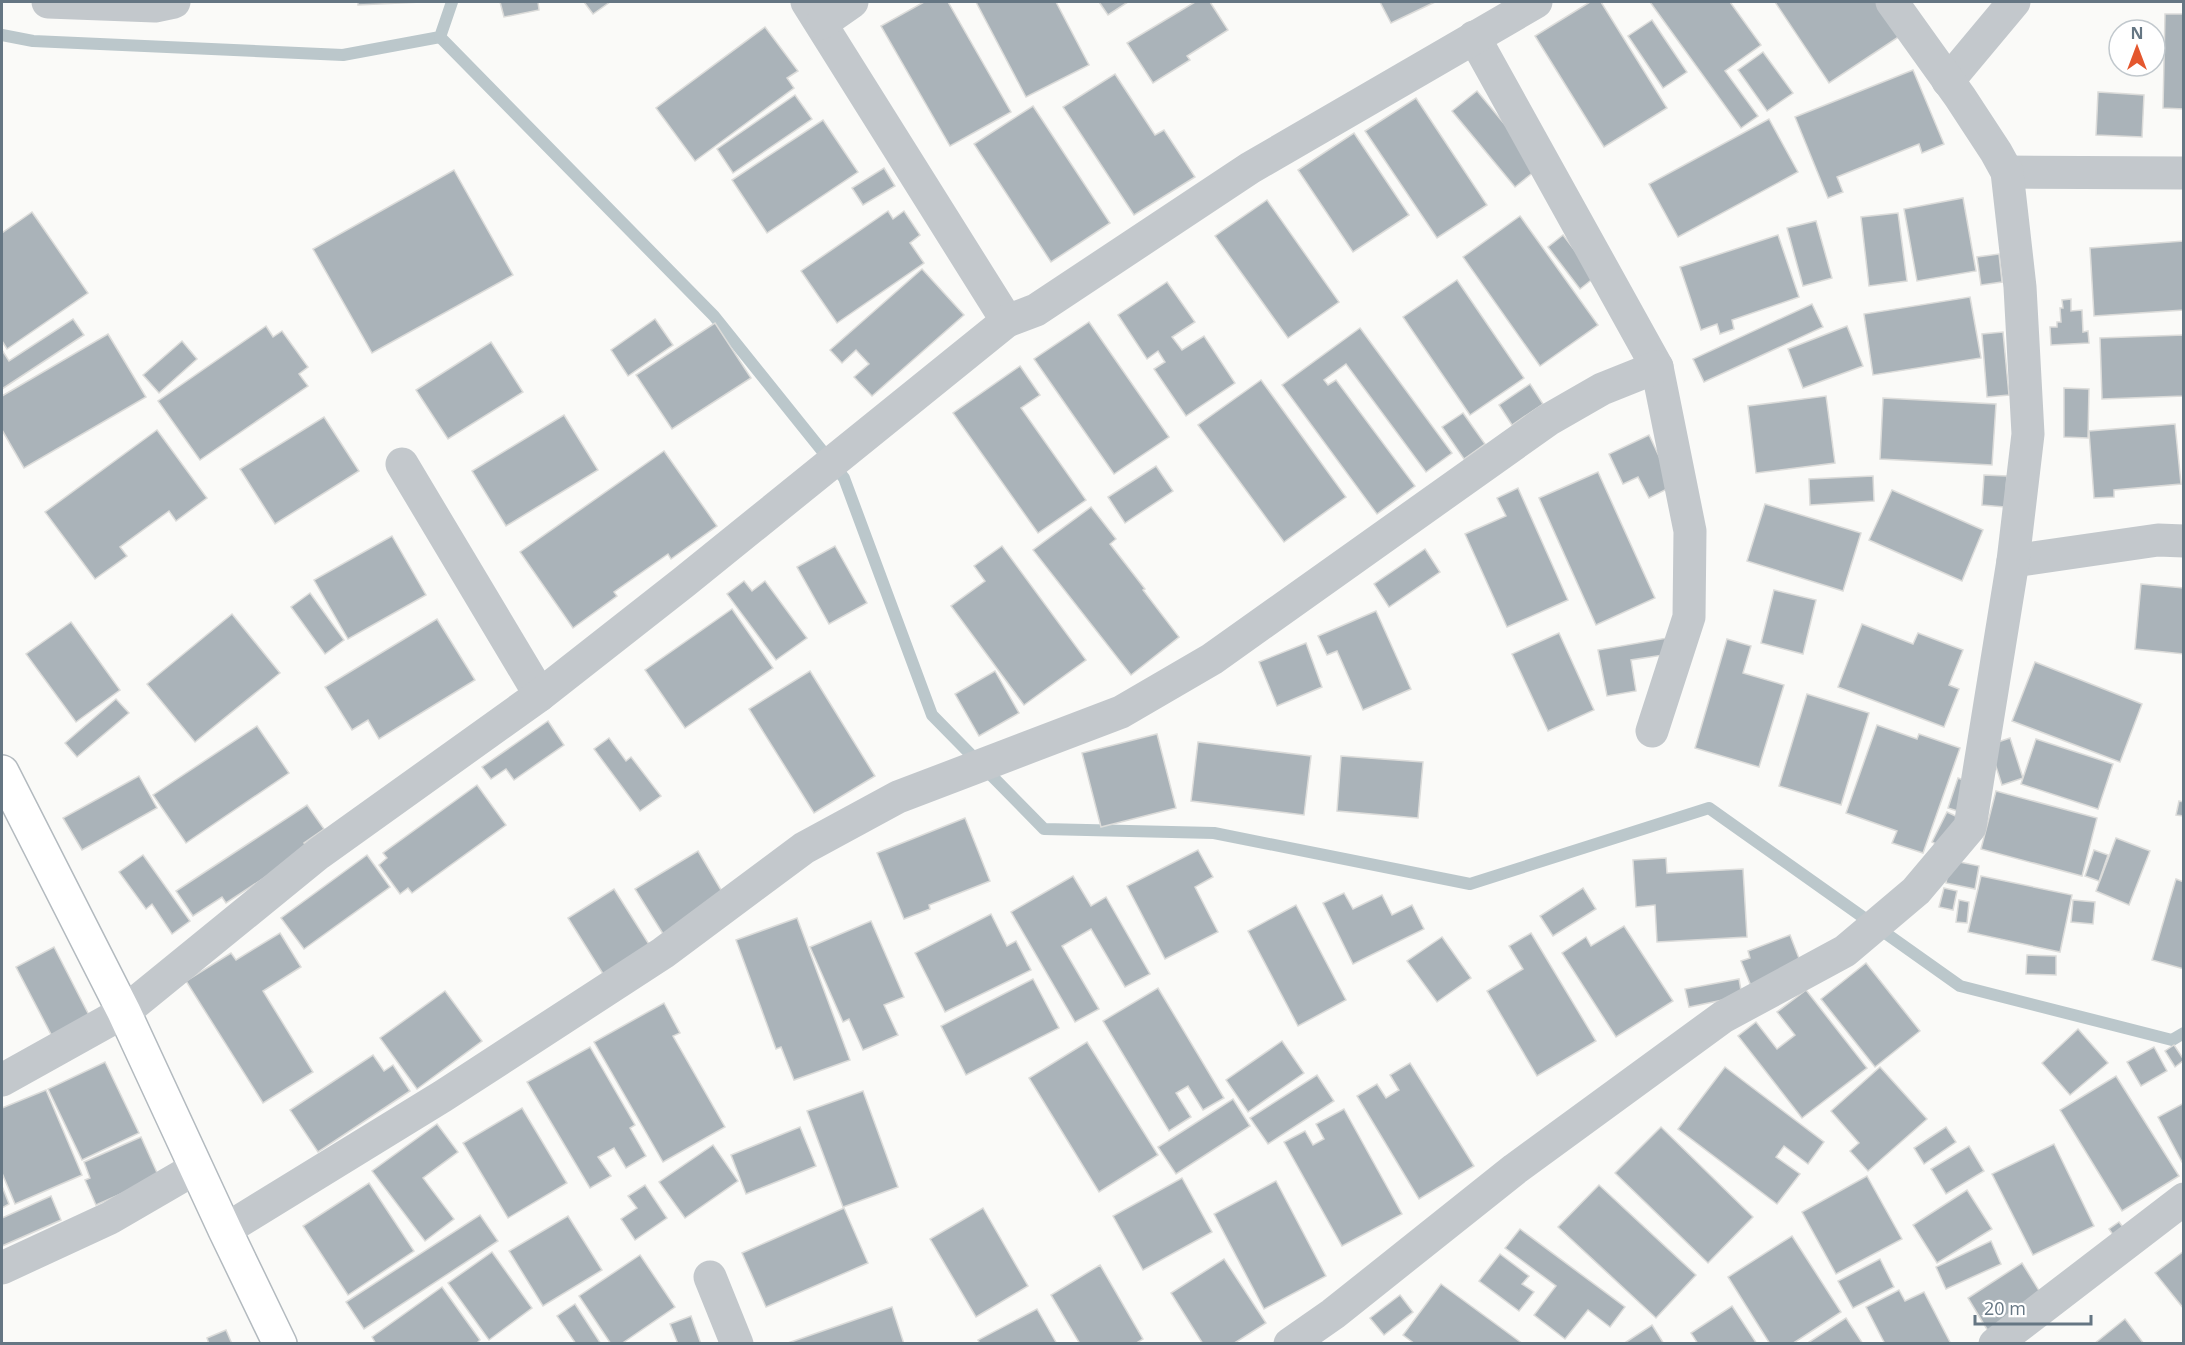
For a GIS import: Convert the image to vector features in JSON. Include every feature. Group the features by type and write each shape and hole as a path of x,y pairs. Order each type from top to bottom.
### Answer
{"main road":[{"path":"2,772 124,1012 280,1344"}],"street":[{"path":"48,2 155,6 174,2"},
{"path":"852,2 815,12 1007,321"},
{"path":"2,1080 124,1012 318,854 540,695 684,582 1007,321 1036,310 1251,168 1536,2"},
{"path":"1290,1344 1333,1314 1515,1169 1723,1017 1845,951 1916,891 1970,827 2013,561 2028,434 2020,287 2007,172 1948,81 1892,2"},
{"path":"1948,81 2014,2"},
{"path":"1474,37 1658,368 1690,531 1689,617 1652,731"},
{"path":"2007,172 2184,173"},
{"path":"225,1230 443,1096 653,960 804,848 897,797 1121,712 1212,659 1548,420 1602,389 1658,368"},
{"path":"402,464 540,695"},
{"path":"2013,561 2158,540 2184,541"},
{"path":"2,1269 110,1218 196,1168"},
{"path":"1995,1344 2184,1198"},
{"path":"710,1278 736,1344"}],"building":[{"path":"358,2 422,2 358,5"},
{"path":"500,2 538,2 539,10 504,17"},
{"path":"584,2 610,2 593,14"},
{"path":"924,2 948,2 1011,112 950,146 881,26"},
{"path":"976,2 1056,2 1089,65 1026,97"},
{"path":"1099,2 1128,2 1108,15"},
{"path":"1195,2 1210,2 1228,30 1187,56 1190,60 1153,83 1127,43"},
{"path":"1380,2 1435,2 1391,23"},
{"path":"1590,2 1601,2 1667,108 1604,147 1535,36"},
{"path":"1650,2 1730,2 1761,45 1725,71 1758,116 1741,128"},
{"path":"1775,2 1881,2 1903,34 1829,83"},
{"path":"2165,14 2184,14 2184,109 2163,108 2164,78 2167,78 2167,18 2165,18"},
{"path":"1652,20 1687,72 1663,88 1628,36"},
{"path":"765,27 798,71 787,78 794,88 695,161 656,108"},
{"path":"1763,52 1793,93 1767,111 1738,70"},
{"path":"1913,70 1944,144 1922,153 1919,144 1837,177 1843,192 1828,198 1795,117"},
{"path":"1115,74 1155,135 1164,130 1195,177 1134,215 1063,107"},
{"path":"1477,91 1540,167 1515,187 1452,111"},
{"path":"2098,92 2144,95 2142,137 2096,135"},
{"path":"795,95 812,119 733,173 717,149"},
{"path":"1416,98 1487,205 1437,238 1365,131"},
{"path":"1033,106 1110,223 1051,262 974,144"},
{"path":"1769,119 1798,172 1678,237 1649,184"},
{"path":"823,120 858,172 767,233 732,180"},
{"path":"1354,133 1409,215 1353,252 1298,170"},
{"path":"884,168 895,186 863,205 852,188"},
{"path":"454,170 513,275 372,353 313,249"},
{"path":"1963,198 1976,271 1917,281 1904,209"},
{"path":"1267,200 1339,302 1288,338 1215,236"},
{"path":"888,211 893,219 904,211 920,235 910,243 924,263 837,323 801,271"},
{"path":"32,212 88,293 7,349 2,341 2,233"},
{"path":"1898,213 1907,281 1869,286 1861,217"},
{"path":"1520,216 1598,325 1540,366 1463,257"},
{"path":"1816,221 1832,278 1803,286 1787,228"},
{"path":"1563,235 1595,277 1580,289 1548,247"},
{"path":"1778,235 1799,297 1732,320 1734,329 1720,334 1717,324 1701,330 1680,267"},
{"path":"2184,241 2184,310 2094,316 2090,248"},
{"path":"1999,254 2002,282 1981,285 1977,257"},
{"path":"922,269 964,315 872,396 854,377 869,364 856,350 842,363 830,350"},
{"path":"1457,280 1524,378 1470,415 1403,317"},
{"path":"1167,282 1195,322 1172,337 1182,350 1204,336 1235,383 1186,416 1154,369 1165,362 1158,351 1147,359 1118,315"},
{"path":"1970,297 1981,358 1873,375 1864,314"},
{"path":"2071,299 2071,311 2082,310 2083,332 2088,331 2089,343 2051,345 2050,327 2057,327 2057,322 2061,322 2062,300"},
{"path":"1812,304 1823,327 1704,382 1693,359"},
{"path":"73,319 84,335 2,389 2,350 9,361"},
{"path":"655,319 673,345 628,376 611,350"},
{"path":"1089,322 1169,437 1114,474 1034,359"},
{"path":"715,323 751,378 672,429 636,375"},
{"path":"266,326 273,337 282,331 308,367 299,374 308,386 200,460 158,401"},
{"path":"1847,326 1863,366 1803,388 1788,349"},
{"path":"1360,328 1452,453 1426,472 1346,364 1324,380 1328,385 1336,380 1415,486 1377,514 1282,385"},
{"path":"2003,332 2009,395 1987,397 1982,334"},
{"path":"108,334 146,397 24,468 2,430 2,396"},
{"path":"2184,335 2184,396 2102,399 2100,338"},
{"path":"182,341 197,359 159,393 143,375"},
{"path":"491,342 523,392 448,439 416,390"},
{"path":"1020,366 1040,395 1021,408 1086,500 1038,533 953,413"},
{"path":"1261,380 1346,497 1284,542 1198,425"},
{"path":"1530,384 1543,404 1512,425 1499,405"},
{"path":"2064,388 2089,389 2088,438 2064,437"},
{"path":"1826,396 1835,463 1756,473 1748,406"},
{"path":"1883,398 1996,404 1992,465 1880,459"},
{"path":"1463,413 1485,444 1464,459 1442,427"},
{"path":"564,415 598,470 506,526 472,471"},
{"path":"324,417 359,471 275,524 240,469"},
{"path":"2175,424 2181,484 2114,490 2114,497 2094,498 2089,431"},
{"path":"157,430 207,498 176,521 169,511 120,547 127,556 95,579 45,512"},
{"path":"1649,435 1673,486 1649,498 1638,477 1623,484 1609,454"},
{"path":"664,451 717,526 671,559 668,554 614,592 617,596 573,628 520,552"},
{"path":"1156,466 1173,491 1125,523 1108,497"},
{"path":"1598,472 1655,598 1596,625 1539,498"},
{"path":"1984,475 2007,476 2005,507 1982,505"},
{"path":"1873,476 1874,501 1810,505 1809,479"},
{"path":"1518,488 1568,600 1507,627 1465,534 1506,516 1497,498"},
{"path":"1892,490 1983,530 1962,581 1869,540"},
{"path":"1765,504 1861,533 1843,591 1747,561"},
{"path":"1091,507 1116,539 1110,544 1179,637 1131,675 1033,550"},
{"path":"392,536 426,595 348,639 314,580"},
{"path":"835,546 867,603 829,624 797,567"},
{"path":"1002,546 1086,660 1024,705 951,606 985,581 974,566"},
{"path":"1425,549 1440,572 1389,607 1374,584"},
{"path":"744,581 752,591 765,581 807,638 776,660 727,594"},
{"path":"2141,584 2184,588 2184,654 2135,649"},
{"path":"1774,590 1816,600 1803,654 1761,643"},
{"path":"310,593 344,640 325,654 291,607"},
{"path":"732,609 773,668 685,728 645,670"},
{"path":"1376,611 1411,689 1363,710 1337,651 1327,655 1318,636"},
{"path":"232,614 280,673 195,742 147,684"},
{"path":"437,619 475,680 379,739 368,720 352,730 325,687"},
{"path":"71,622 120,690 76,722 26,654"},
{"path":"1862,624 1913,644 1918,633 1963,650 1949,685 1959,689 1944,727 1838,687"},
{"path":"1559,633 1594,710 1548,731 1512,654"},
{"path":"1667,638 1670,654 1631,660 1636,691 1607,696 1598,650"},
{"path":"1727,639 1751,646 1743,673 1784,685 1759,767 1695,748"},
{"path":"1306,643 1322,687 1277,706 1259,662"},
{"path":"2035,662 2142,704 2120,762 2012,721"},
{"path":"810,671 875,776 814,813 749,709"},
{"path":"995,671 1019,713 979,736 955,694"},
{"path":"1807,694 1869,713 1841,805 1779,786"},
{"path":"116,699 129,713 77,757 65,743"},
{"path":"548,721 564,745 514,780 506,769 491,779 482,767"},
{"path":"1877,725 1917,739 1919,734 1960,748 1923,853 1892,843 1897,831 1846,813"},
{"path":"257,726 289,773 186,843 153,795"},
{"path":"1157,734 1176,808 1101,827 1082,753"},
{"path":"609,738 626,761 631,757 661,796 640,811 594,749"},
{"path":"2010,738 2023,778 2002,785 1989,745"},
{"path":"2036,739 2113,764 2098,809 2021,784"},
{"path":"1198,742 1311,756 1304,815 1191,801"},
{"path":"1341,756 1423,762 1418,818 1337,811"},
{"path":"139,776 157,808 82,850 63,818"},
{"path":"1958,778 1974,784 1964,813 1948,808"},
{"path":"477,785 506,825 412,893 408,888 400,894 379,865 387,858 383,853"},
{"path":"1996,791 2097,818 2082,876 1981,849"},
{"path":"2179,801 2184,802 2184,816 2176,815"},
{"path":"307,805 324,829 304,843 308,849 226,903 222,897 193,916 176,891"},
{"path":"1947,812 1964,820 1948,850 1932,842"},
{"path":"965,818 990,881 929,905 930,909 904,919 877,853"},
{"path":"2116,838 2150,851 2129,905 2096,891"},
{"path":"1198,850 1213,877 1195,887 1218,932 1165,959 1127,886"},
{"path":"2094,850 2108,855 2099,881 2085,876"},
{"path":"698,851 727,900 665,937 635,889"},
{"path":"143,855 190,921 172,934 152,904 146,909 119,872"},
{"path":"367,855 390,887 304,949 281,918"},
{"path":"1666,858 1667,873 1743,869 1747,937 1657,942 1655,905 1636,907 1633,860"},
{"path":"1950,860 1979,866 1975,889 1946,883"},
{"path":"1073,876 1091,906 1106,897 1150,974 1125,987 1091,929 1062,946 1099,1009 1075,1022 1011,912"},
{"path":"1981,876 2072,895 2060,952 1968,932"},
{"path":"2176,879 2184,882 2184,969 2152,960"},
{"path":"1583,888 1596,909 1553,936 1540,916"},
{"path":"1944,888 1957,891 1953,910 1939,907"},
{"path":"614,889 652,949 605,977 568,918"},
{"path":"1344,893 1353,909 1382,895 1392,915 1412,905 1424,929 1353,964 1323,903"},
{"path":"1959,900 1969,902 1967,923 1956,922"},
{"path":"2073,900 2095,902 2093,924 2071,922"},
{"path":"1296,905 1346,1000 1298,1026 1248,931"},
{"path":"991,914 1007,946 1016,941 1031,970 945,1012 915,953"},
{"path":"797,918 850,1060 794,1080 781,1047 776,1049 736,940"},
{"path":"871,921 904,997 884,1005 898,1035 863,1050 849,1019 843,1022 810,947"},
{"path":"1624,926 1673,1001 1616,1037 1562,953 1586,937 1591,946"},
{"path":"280,933 301,967 263,991 313,1072 263,1103 186,981 231,953 236,960"},
{"path":"1531,933 1596,1041 1537,1076 1487,991 1523,969 1509,946"},
{"path":"1790,935 1802,966 1751,986 1741,961 1750,958 1748,951"},
{"path":"1442,937 1471,978 1437,1002 1407,961"},
{"path":"54,947 92,1021 54,1040 16,967"},
{"path":"2027,955 2056,956 2056,975 2026,974"},
{"path":"1866,963 1920,1031 1875,1067 1821,999"},
{"path":"1033,979 1059,1028 966,1075 941,1026"},
{"path":"1739,979 1742,996 1689,1007 1685,989"},
{"path":"1158,988 1224,1098 1203,1110 1188,1086 1176,1093 1191,1117 1169,1131 1103,1021"},
{"path":"1806,990 1867,1068 1802,1118 1738,1036 1756,1022 1777,1049 1795,1035 1777,1012"},
{"path":"445,991 482,1041 417,1089 380,1038"},
{"path":"664,1003 680,1033 673,1036 725,1127 663,1162 594,1042"},
{"path":"2078,1029 2108,1063 2070,1095 2042,1063"},
{"path":"1282,1041 1304,1073 1248,1112 1226,1080"},
{"path":"1087,1042 1158,1155 1099,1192 1029,1078"},
{"path":"2174,1045 2184,1060 2175,1067 2165,1051"},
{"path":"590,1047 635,1125 630,1128 646,1156 626,1168 614,1148 598,1157 611,1176 590,1188 527,1082"},
{"path":"2154,1047 2167,1071 2141,1086 2127,1062"},
{"path":"373,1055 384,1071 393,1065 410,1091 318,1152 290,1110"},
{"path":"105,1062 139,1133 82,1160 48,1089"},
{"path":"1410,1063 1474,1166 1419,1199 1357,1096 1377,1084 1386,1098 1399,1090 1390,1075"},
{"path":"1725,1067 1824,1142 1808,1164 1784,1146 1776,1157 1800,1174 1777,1204 1678,1129"},
{"path":"1880,1067 1927,1119 1868,1171 1850,1151 1859,1143 1831,1111"},
{"path":"1317,1075 1334,1101 1268,1144 1250,1118"},
{"path":"2116,1076 2179,1176 2122,1211 2060,1110"},
{"path":"46,1090 82,1175 15,1204 2,1173 2,1108"},
{"path":"863,1091 898,1187 843,1207 807,1111"},
{"path":"1233,1099 1250,1126 1176,1174 1158,1147"},
{"path":"2184,1103 2184,1161 2182,1162 2158,1117"},
{"path":"522,1108 567,1183 508,1218 463,1143"},
{"path":"1344,1109 1402,1214 1342,1246 1284,1142 1305,1131 1313,1145 1324,1139 1316,1124"},
{"path":"437,1124 458,1152 423,1178 454,1219 425,1241 372,1171"},
{"path":"800,1127 816,1166 746,1194 731,1155"},
{"path":"1661,1127 1753,1217 1708,1263 1615,1173"},
{"path":"1946,1127 1956,1142 1924,1164 1914,1148"},
{"path":"141,1137 159,1177 96,1205 85,1180 90,1178 84,1162"},
{"path":"2054,1144 2094,1226 2033,1255 1992,1174"},
{"path":"713,1145 738,1181 685,1218 659,1182"},
{"path":"1969,1146 1984,1171 1946,1194 1931,1169"},
{"path":"1867,1176 1902,1239 1836,1274 1802,1212"},
{"path":"1182,1178 1212,1232 1143,1270 1113,1216"},
{"path":"1276,1181 1326,1276 1264,1309 1214,1214"},
{"path":"369,1183 414,1251 348,1295 303,1226"},
{"path":"645,1185 667,1218 635,1240 621,1219 637,1208 628,1196"},
{"path":"1599,1185 1696,1275 1656,1318 1558,1227"},
{"path":"2,1186 9,1204 2,1208"},
{"path":"1967,1190 1992,1229 1937,1263 1913,1225"},
{"path":"51,1196 61,1220 2,1246 2,1218"},
{"path":"844,1208 868,1263 766,1307 742,1253"},
{"path":"983,1208 1028,1286 976,1317 930,1239"},
{"path":"480,1215 498,1241 364,1329 346,1302"},
{"path":"568,1216 602,1270 543,1306 509,1251"},
{"path":"2119,1222 2129,1235 2118,1242 2109,1229"},
{"path":"1520,1229 1625,1307 1610,1327 1588,1310 1565,1339 1534,1315 1556,1286 1505,1248"},
{"path":"1792,1236 1841,1312 1792,1344 1770,1344 1728,1277"},
{"path":"1991,1241 2001,1264 1946,1289 1936,1267"},
{"path":"2184,1251 2184,1309 2155,1273"},
{"path":"492,1252 532,1308 489,1340 448,1283"},
{"path":"1500,1254 1529,1276 1522,1284 1534,1292 1519,1311 1479,1281"},
{"path":"640,1255 675,1307 621,1344 611,1344 579,1296"},
{"path":"1224,1259 1266,1323 1233,1344 1203,1344 1171,1293"},
{"path":"1880,1259 1894,1287 1853,1308 1838,1281"},
{"path":"2022,1263 2043,1297 1988,1331 1968,1298"},
{"path":"1100,1265 1143,1339 1135,1344 1080,1344 1051,1295"},
{"path":"1441,1284 1523,1344 1415,1344 1403,1335"},
{"path":"442,1287 480,1340 476,1344 376,1344 372,1337"},
{"path":"1899,1290 1905,1301 1924,1292 1951,1344 1885,1344 1866,1307"},
{"path":"1400,1295 1413,1312 1384,1335 1370,1318"},
{"path":"575,1304 601,1344 576,1344 557,1316"},
{"path":"1732,1306 1757,1344 1698,1344 1691,1333"},
{"path":"892,1307 904,1344 785,1344"},
{"path":"1037,1309 1057,1344 980,1344 978,1340"},
{"path":"691,1316 701,1344 678,1344 670,1324"},
{"path":"1846,1318 1863,1344 1806,1344"},
{"path":"2125,1319 2144,1344 2094,1344"},
{"path":"1652,1325 1664,1344 1623,1344"},
{"path":"226,1330 232,1344 209,1344 207,1338"}],"waterway":[{"path":"2,35 33,41 343,55 440,37 452,2"},
{"path":"440,37 714,316 844,478 932,715 1044,829 1214,833 1470,884 1709,808 1960,986 2172,1040 2184,1033"}]}
